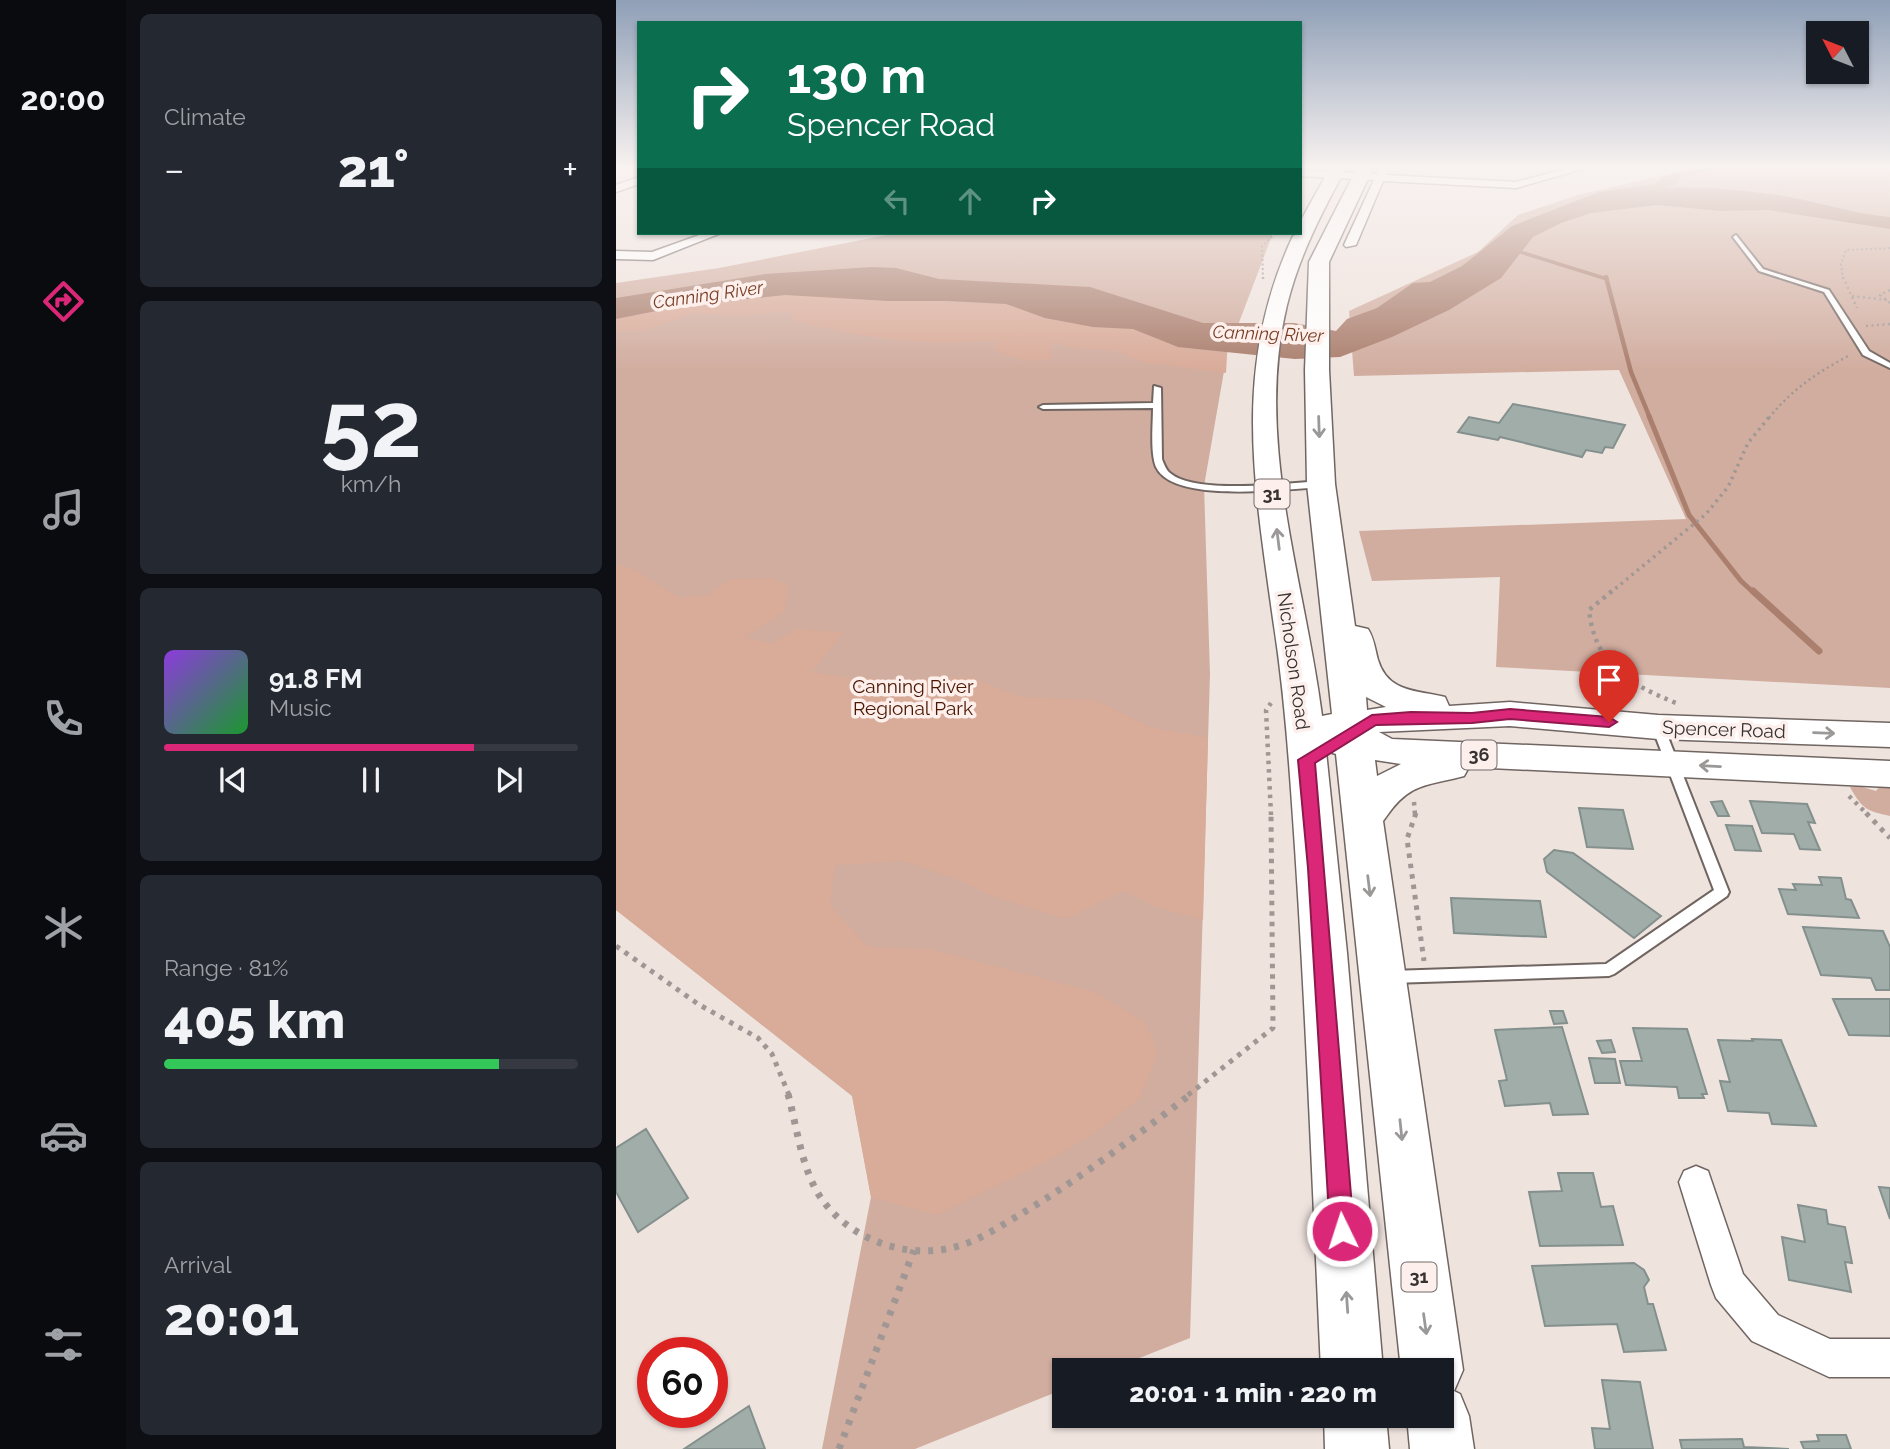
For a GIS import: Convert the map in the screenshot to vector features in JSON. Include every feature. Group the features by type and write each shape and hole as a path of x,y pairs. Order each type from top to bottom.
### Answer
{"main road":[{"name":"Nicholson Road","path":"1302,236 1271,290 1265,429 1301,701 1288,760 1319,896 1351,1358"},
{"name":"31","path":"1332,236 1319,262 1317,307 1321,484 1362,823 1403,976 1431,1358"},
{"path":"1336,607 1354,629 1365,678 1384,694 1418,704 1510,714"},
{"name":"Spencer Road","path":"1301,701 1319,718 1386,751 1890,774"},
{"name":"Spencer Road","path":"1288,760 1352,734 1372,720 1411,717 1472,718 1510,714 1671,716 1890,735"},
{"name":"36","path":"1362,823 1379,792 1408,774 1428,770 1455,767 1573,768 1671,764"},
{"path":"1355,1428 1357,1449"},
{"path":"1439,1428 1442,1449"}],"street":[{"path":"616,255 653,256 708,236"},
{"path":"1350,245 1354,236"},
{"path":"1696,1182 1729,1285 1765,1328 1829,1358 1890,1358"}],"lane":[{"path":"1736,237 1761,270 1827,291 1866,354 1890,366"},
{"path":"1157,388 1158,459 1161,469 1170,477 1205,486 1321,484"},
{"path":"1043,407 1157,405"},
{"path":"1403,976 1609,970 1722,892 1671,764 1671,716"}],"path":[{"path":"1271,290 1261,276 1262,246 1273,236"},
{"path":"1671,716 1608,664 1598,650 1589,624 1589,610 1698,520 1728,487 1748,443 1784,400 1812,375 1862,347 1868,333 1840,268 1840,258 1846,250 1890,247"},
{"path":"1889,302 1880,295 1890,290"},
{"path":"1852,296 1889,302"},
{"path":"1865,326 1890,324"},
{"path":"616,946 697,1003 753,1036 772,1052 794,1109 810,1179 829,1210 854,1233 885,1245 914,1251 947,1249 976,1240 1057,1191 1131,1140 1273,1028 1288,760"},
{"path":"1846,790 1890,838"},
{"path":"1403,976 1407,839 1416,812 1413,798 1407,793"},
{"path":"839,1449 914,1251"}],"green space":[{"name":"Canning River Regional Park","path":"884,236 1272,236 1227,354 1204,486 1210,674 1190,1338 1139,1358 1052,1358 1052,1394 915,1449 822,1449 871,1197 852,1096 616,910 616,283 719,268"},
{"path":"1496,236 1890,236 1890,688 1496,667 1500,577 1372,581 1359,531 1686,519 1619,370 1354,376 1349,311 1478,252"},
{"path":"785,295 1006,304 1045,318 1093,327 1133,329 1178,347 1227,354 1226,373 1142,362 1116,351 1070,347 1056,342 1048,349 1054,357 1038,361 1023,360 994,349 996,340 943,343 893,340 793,321 789,311 737,316 695,313 642,331 616,331 616,319 681,306"},
{"path":"616,565 632,568 679,598 707,595 730,579 771,578 789,586 784,612 745,638 773,643 795,629 844,632 812,672 851,678 903,680 970,677 1020,697 1096,700 1150,727 1208,738 1203,920 1154,906 1124,891 1066,919 991,896 959,880 903,861 835,865 830,905 868,947 929,949 1095,992 1145,1022 1158,1052 1140,1098 1090,1136 1048,1161 936,1215 871,1197 852,1095 616,910"},
{"path":"1859,786 1876,791 1879,787 1890,788 1890,816 1862,805 1850,787"}],"water":[{"name":"Canning River","path":"1500,236 1536,236 1501,278 1449,310 1392,337 1340,357 1295,359 1178,347 1133,329 1093,327 1045,318 1006,304 785,295 681,306 616,319 616,298 765,274 872,267 896,268 939,279 1090,287 1203,323 1294,323 1336,331 1347,319 1377,308 1413,283 1430,282 1462,266"}],"building":[{"path":"1513,404 1625,425 1613,448 1605,447 1602,453 1586,450 1582,457 1500,437 1498,440 1458,432 1469,417 1499,423"},
{"path":"1722,801 1729,816 1718,816 1711,802"},
{"path":"1750,801 1807,804 1815,823 1808,822 1820,850 1800,849 1794,834 1762,833"},
{"path":"1579,808 1623,810 1633,849 1587,847"},
{"path":"1726,825 1752,826 1761,851 1735,850"},
{"path":"1554,850 1573,853 1661,916 1634,938 1547,872 1544,859"},
{"path":"1819,877 1841,878 1846,899 1851,900 1859,918 1788,914 1779,889 1796,890 1793,884 1822,885"},
{"path":"1451,898 1540,901 1546,937 1454,933"},
{"path":"1803,927 1883,931 1890,947 1890,990 1876,990 1871,978 1821,975"},
{"path":"1833,999 1890,999 1890,1036 1849,1035"},
{"path":"1550,1011 1563,1011 1567,1023 1554,1024"},
{"path":"1562,1027 1588,1114 1553,1115 1550,1103 1505,1106 1499,1081 1507,1080 1495,1030"},
{"path":"1633,1028 1687,1029 1707,1094 1702,1094 1704,1098 1679,1098 1677,1087 1626,1085 1620,1061 1642,1061"},
{"path":"1752,1039 1781,1040 1816,1126 1772,1124 1769,1113 1728,1111 1720,1081 1730,1082 1718,1040 1753,1041"},
{"path":"1611,1040 1615,1052 1602,1053 1597,1041"},
{"path":"1589,1058 1615,1059 1620,1083 1595,1083"},
{"path":"646,1129 688,1198 638,1232 616,1192 616,1148"},
{"path":"1558,1173 1593,1173 1601,1207 1613,1206 1623,1245 1540,1246 1529,1192 1562,1191"},
{"path":"1879,1187 1890,1188 1890,1219"},
{"path":"1798,1205 1826,1210 1828,1224 1845,1227 1852,1263 1845,1262 1851,1292 1789,1280 1782,1237 1805,1242"},
{"path":"1634,1263 1644,1270 1649,1280 1644,1287 1648,1304 1653,1304 1666,1350 1624,1352 1617,1324 1545,1326 1532,1266"},
{"path":"1602,1380 1640,1382 1653,1449 1595,1449 1592,1428 1610,1429"},
{"path":"749,1406 765,1449 684,1449 716,1428 728,1428 728,1420"},
{"path":"1817,1435 1846,1435 1851,1449 1804,1449 1801,1442 1819,1441"},
{"path":"1742,1439 1744,1447 1789,1449 1682,1449 1680,1440"}],"waterway":[{"path":"1514,250 1606,279"},
{"path":"1606,279 1631,372 1650,418"},
{"path":"1649,416 1689,515 1741,581 1754,593"},
{"path":"1753,591 1819,651"}],"route":[{"path":"1342,1231 1317,868 1306,760 1372,720 1411,717 1472,718 1510,714 1609,722"}]}
